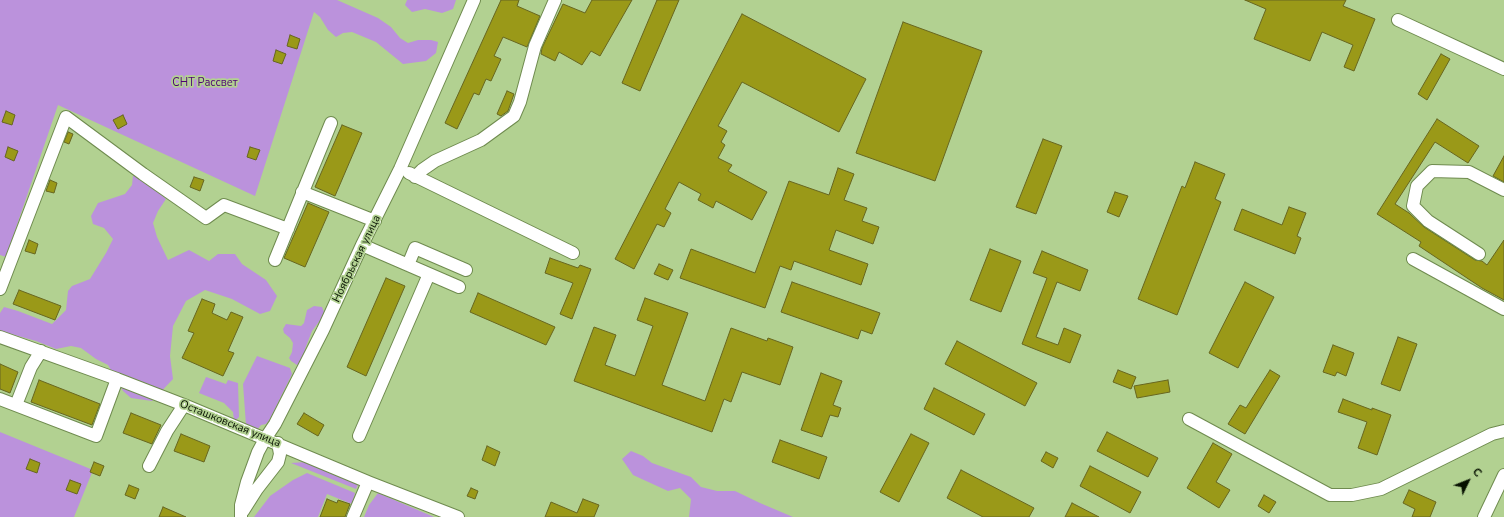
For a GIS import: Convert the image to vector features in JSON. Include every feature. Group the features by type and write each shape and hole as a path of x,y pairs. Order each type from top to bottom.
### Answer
{"street":[{"name":"Ноябрьская улица","path":"241,516 241,505 252,466 316,344 362,245 400,169 474,0"},
{"path":"415,176 435,161 481,140 514,116 520,102 535,46 555,0"},
{"path":"1398,20 1504,69"},
{"path":"0,289 66,117 206,218 224,205 288,229"},
{"path":"275,260 331,123"},
{"path":"400,169 573,253"},
{"path":"1479,254 1428,221 1413,206 1417,186 1432,171 1469,172 1504,190"},
{"path":"302,192 375,221"},
{"path":"362,245 460,287"},
{"path":"408,265 415,248 466,270"},
{"path":"1413,259 1504,309"},
{"path":"359,436 429,274"},
{"name":"Осташковская улица","path":"0,337 118,379 278,443 368,482 458,517"},
{"path":"16,405 31,367 41,351"},
{"path":"0,399 96,436 118,379"},
{"path":"149,466 167,431 184,405"},
{"path":"1188,419 1330,495 1352,496 1381,489 1492,434 1504,432"},
{"path":"241,516 254,494 278,462 280,454 278,443"},
{"path":"1484,517 1504,475"},
{"path":"354,517 368,482"}],"green space":[{"name":"СНТ Рассвет","path":"0,0 337,0 378,18 391,27 400,38 408,43 418,40 431,40 438,42 436,53 426,61 403,64 376,42 352,32 343,33 336,37 328,30 320,17 314,12 255,196 58,105 6,257 0,255"},
{"path":"407,0 456,0 453,9 442,13 425,9 412,12 405,5"},
{"path":"139,175 166,199 158,211 153,223 157,237 168,260 189,250 209,261 218,254 235,254 242,264 266,280 277,296 270,311 260,314 232,299 205,290 186,301 173,326 170,356 173,379 152,401 131,398 123,391 108,365 96,359 81,348 71,346 56,349 36,341 0,331 0,313 4,307 52,324 66,310 68,291 72,286 90,279 113,239 104,228 93,224 91,216 98,203 125,194 132,185 133,176"},
{"path":"314,306 322,307 324,312 321,319 312,331 301,363 297,365 289,358 292,352 293,343 284,333 283,329 286,324 301,326 304,323 307,310"},
{"path":"257,356 290,368 292,374 270,419 266,424 261,425 257,430 246,425 243,384"},
{"path":"206,377 226,384 228,380 238,383 239,417 236,420 234,420 233,412 224,403 199,393"},
{"path":"0,432 93,470 74,517 0,517"},
{"path":"631,451 643,456 652,463 691,477 701,487 717,491 735,491 793,517 689,517 691,499 680,488 668,491 633,475 622,459"},
{"path":"306,462 359,482 356,489 291,463"},
{"path":"307,473 355,493 352,504 327,494 318,517 254,517 270,496 293,480"},
{"path":"378,493 434,517 364,517 369,505"}],"building":[{"path":"501,0 519,0 517,6 540,16 527,47 503,37 494,56 501,59 491,81 486,79 479,95 474,93 457,129 445,123"},
{"path":"592,0 632,0 600,56 591,51 582,65 559,52 555,61 541,54 542,48 563,4 585,13"},
{"path":"657,0 679,0 640,91 622,83"},
{"path":"1245,0 1346,0 1343,6 1375,19 1354,71 1344,67 1353,45 1322,32 1310,61 1254,39 1266,9"},
{"path":"742,14 866,79 839,132 742,82 718,126 727,131 721,142 725,145 718,158 732,165 728,171 767,192 752,220 716,201 713,208 698,200 701,194 679,182 665,209 671,213 664,227 657,224 634,269 615,259"},
{"path":"903,22 982,51 935,181 856,153"},
{"path":"290,35 300,39 297,49 287,46"},
{"path":"276,50 286,54 282,64 273,61"},
{"path":"1441,54 1450,59 1427,100 1418,94"},
{"path":"507,91 514,94 508,111 501,116 497,114"},
{"path":"6,111 15,115 12,125 2,122"},
{"path":"123,115 127,124 118,129 113,120"},
{"path":"1437,119 1479,146 1468,163 1435,142 1395,204 1409,213 1424,227 1475,260 1482,261 1487,265 1504,240 1504,300 1482,288 1419,246 1421,242 1377,214"},
{"path":"342,125 362,133 335,196 315,187"},
{"path":"68,132 73,134 69,144 64,142"},
{"path":"1043,139 1062,146 1036,214 1016,207"},
{"path":"8,147 18,151 14,161 5,157"},
{"path":"250,147 260,150 256,160 247,157"},
{"path":"1504,156 1504,182 1493,176"},
{"path":"1195,162 1225,174 1215,199 1221,202 1177,315 1138,299 1182,186 1185,188"},
{"path":"838,168 854,174 844,200 867,208 862,221 879,227 873,244 836,230 829,250 868,264 861,285 794,261 791,270 780,266 765,308 680,278 691,249 755,273 789,181 829,195"},
{"path":"194,177 204,180 200,191 190,187"},
{"path":"50,180 57,183 54,193 46,191"},
{"path":"1115,192 1128,196 1119,217 1107,212"},
{"path":"308,203 329,212 305,267 284,258"},
{"path":"1289,207 1306,213 1297,236 1301,238 1295,254 1234,230 1242,209 1282,225"},
{"path":"29,240 38,244 35,254 25,251"},
{"path":"990,249 1021,261 1001,312 970,300"},
{"path":"1042,251 1088,270 1080,291 1057,282 1036,337 1058,345 1064,328 1081,335 1070,363 1022,344 1047,278 1033,273"},
{"path":"550,258 578,268 580,265 591,269 572,319 560,314 573,283 545,273"},
{"path":"659,264 673,270 668,280 654,274"},
{"path":"386,278 405,286 366,376 347,367"},
{"path":"792,282 880,313 872,334 861,330 858,339 781,312"},
{"path":"1245,282 1274,297 1238,368 1209,353"},
{"path":"19,290 61,306 55,320 13,304"},
{"path":"478,293 555,327 546,345 470,312"},
{"path":"645,298 688,313 662,385 705,401 731,328 767,341 768,338 793,347 780,385 742,372 731,402 724,399 712,432 574,381 594,327 616,335 605,365 635,376 653,326 637,320"},
{"path":"202,299 215,304 212,313 227,320 231,312 243,317 228,351 234,353 223,376 182,358 194,333 188,331"},
{"path":"1398,337 1417,344 1400,391 1381,384"},
{"path":"957,341 1037,383 1025,406 945,364"},
{"path":"1333,345 1354,353 1346,376 1337,372 1335,376 1323,372"},
{"path":"0,364 18,372 10,393 0,389"},
{"path":"1118,370 1136,377 1131,389 1113,382"},
{"path":"1270,370 1280,376 1245,434 1228,424 1240,405 1246,408"},
{"path":"821,373 842,381 833,405 841,408 838,417 830,415 822,437 801,430"},
{"path":"39,380 100,404 92,425 31,402"},
{"path":"1168,380 1170,392 1137,398 1134,386"},
{"path":"934,388 985,414 974,435 924,409"},
{"path":"1343,399 1372,410 1372,408 1391,415 1377,455 1358,448 1367,422 1338,412"},
{"path":"131,413 161,425 152,444 123,433"},
{"path":"304,413 324,425 318,436 297,424"},
{"path":"1107,432 1158,458 1148,477 1097,451"},
{"path":"181,434 210,446 204,462 174,451"},
{"path":"911,434 929,443 899,502 880,492"},
{"path":"780,440 827,457 819,479 772,462"},
{"path":"1213,443 1232,454 1216,482 1230,490 1219,508 1187,488"},
{"path":"487,446 500,452 495,466 482,460"},
{"path":"1046,452 1058,458 1053,468 1041,461"},
{"path":"30,459 40,463 37,473 26,469"},
{"path":"94,462 104,466 100,476 90,472"},
{"path":"1090,466 1141,492 1130,513 1080,486"},
{"path":"961,470 1034,508 1029,517 983,517 947,498"},
{"path":"70,480 81,484 77,494 66,490"},
{"path":"129,485 139,489 135,499 125,495"},
{"path":"471,488 478,491 475,499 467,496"},
{"path":"1409,490 1436,502 1430,517 1412,517 1415,509 1403,503"},
{"path":"1264,495 1276,502 1269,513 1258,506"},
{"path":"327,499 337,503 338,500 350,504 345,517 320,517"},
{"path":"583,499 599,505 594,517 545,517 551,502 577,513"},
{"path":"1072,503 1099,517 1065,517"},
{"path":"163,507 186,517 159,517"}]}
